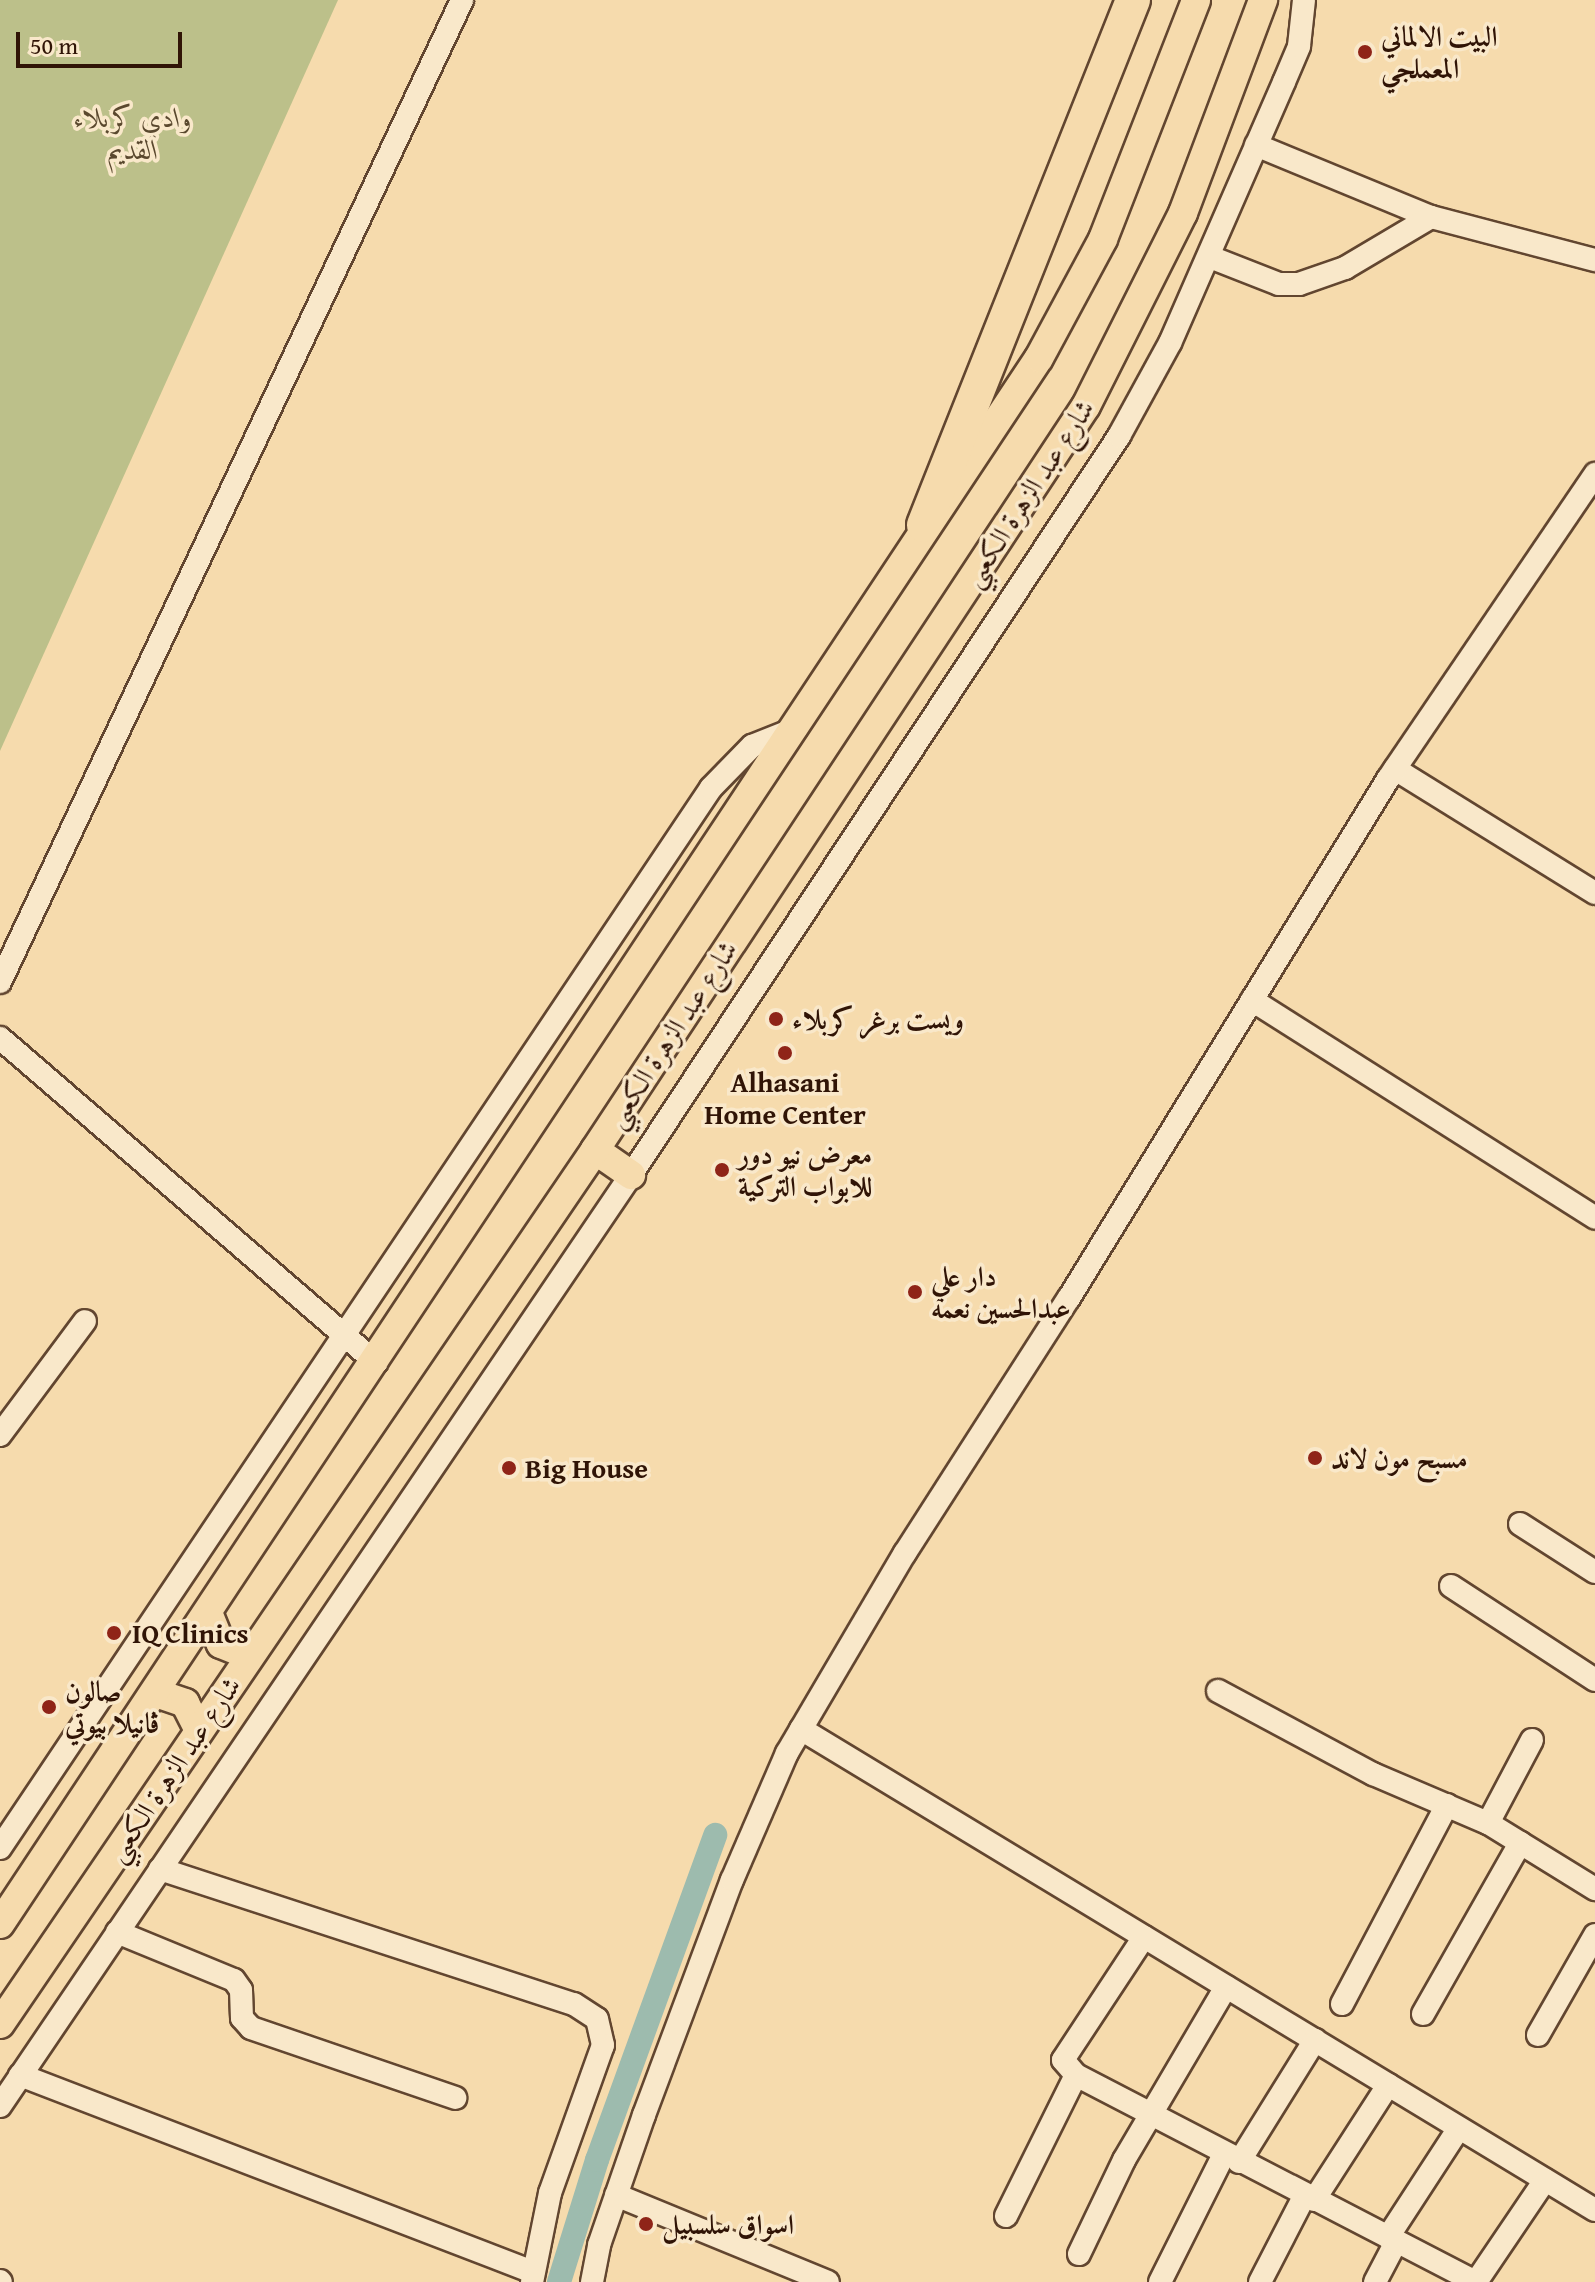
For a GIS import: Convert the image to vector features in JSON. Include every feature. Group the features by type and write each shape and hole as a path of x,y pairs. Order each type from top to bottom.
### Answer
{"highway":[{"path":"924,525 1133,0"}],"main road":[{"name":"شارع عبد الزهرة الكعبي","path":"0,1924 209,1615 797,728 924,525 1030,371 1072,299 1139,154 1196,0"},
{"name":"شارع عبد الزهرة الكعبي","path":"0,2024 595,1150 1086,406 1183,213 1263,0"},
{"path":"595,1150 631,1175"},
{"path":"209,1615 221,1644 250,1656"},
{"path":"156,1693 185,1703 199,1731"}],"street":[{"path":"0,982 462,0"},
{"path":"0,2106 631,1175 1119,436 1210,257 1299,46 1304,0"},
{"path":"1256,145 1431,217 1595,260"},
{"path":"1210,257 1279,284 1299,284 1345,268 1431,217"},
{"path":"592,2282 616,2195 732,1880 801,1729 905,1553 1395,769 1595,474"},
{"path":"0,1848 345,1338 711,788 752,746 797,728"},
{"path":"1395,769 1595,893"},
{"path":"1252,1000 1595,1218"},
{"path":"0,1038 376,1363"},
{"path":"0,1435 85,1321"},
{"path":"1520,1524 1595,1572"},
{"path":"1451,1586 1595,1680"},
{"path":"1218,1691 1373,1774 1488,1823 1595,1889"},
{"path":"801,1729 1595,2210"},
{"path":"1488,1823 1532,1740"},
{"path":"1342,2004 1447,1805"},
{"path":"1423,2014 1520,1843"},
{"path":"20,2075 532,2277 550,2193 603,2045 597,2019 574,2004 160,1869"},
{"path":"117,1932 234,1980 241,1990 242,2018 251,2028 455,2098"},
{"path":"1538,2035 1595,1935"},
{"path":"1144,1937 1063,2060 1076,2075 1148,2116 1476,2282 1545,2180"},
{"path":"1079,2254 1148,2116 1226,1987"},
{"path":"1160,2282 1231,2158 1315,2040"},
{"path":"1006,2216 1076,2075"},
{"path":"1260,2282 1310,2198 1388,2085"},
{"path":"1375,2282 1392,2240 1459,2128"},
{"path":"616,2195 828,2282"}],"green space":[{"name":"وادي كربلاء القديم","path":"0,0 338,0 0,751"}],"waterway":[{"path":"559,2282 597,2160 715,1835"}],"place":[{"name":"البيت الالماني المعملجي","path":"1365,52"},
{"name":"ويست برغر كربلاء","path":"776,1019"},
{"name":"Alhasani Home Center","path":"785,1053"},
{"name":"معرض نيو دور للابواب التركية","path":"722,1170"},
{"name":"دار علي عبدالحسين نعمه","path":"915,1292"},
{"name":"مسبح مون لاند","path":"1315,1458"},
{"name":"Big House","path":"509,1468"},
{"name":"IQ Clinics","path":"114,1633"},
{"name":"صالون ڤانيلا بيوتي","path":"49,1707"},
{"name":"اسواق سلسبيل","path":"646,2224"}]}
